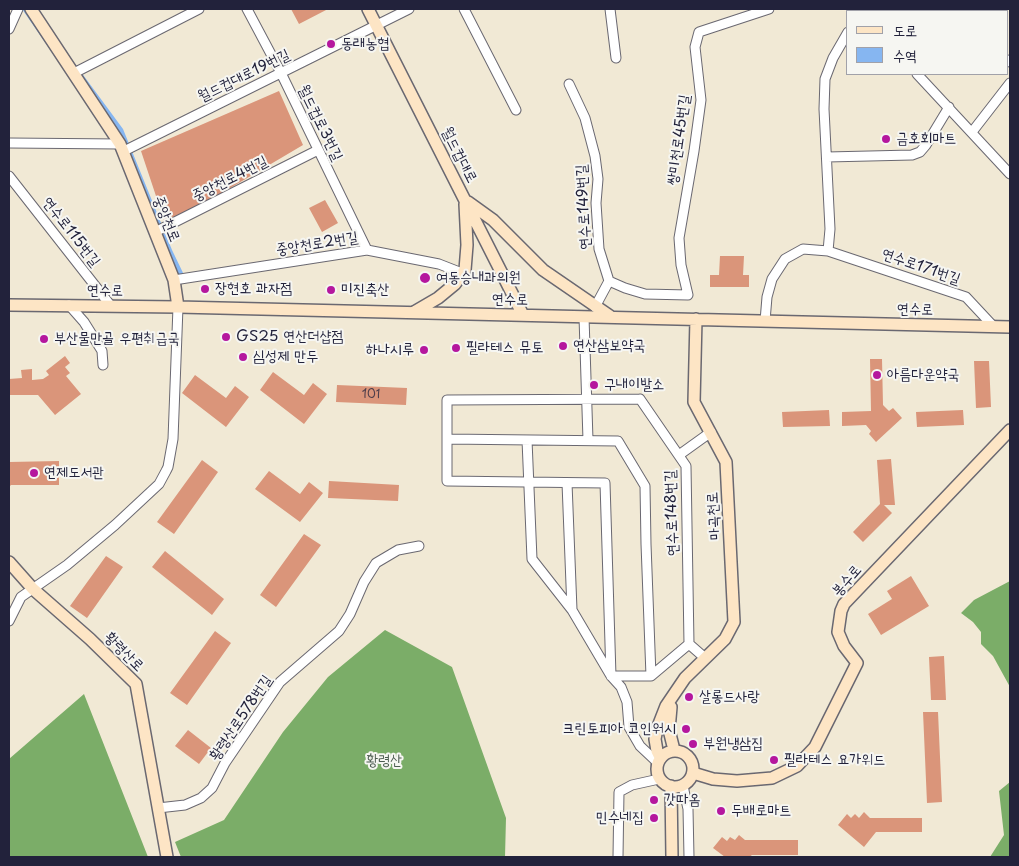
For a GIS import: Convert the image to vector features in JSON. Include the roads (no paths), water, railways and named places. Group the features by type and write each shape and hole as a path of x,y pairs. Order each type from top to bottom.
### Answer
{"street":[{"path":"9,29 18,9"},
{"name":"중앙천로","path":"31,9 122,147 174,280 178,307"},
{"path":"74,73 199,9"},
{"name":"월드컵로3번길","path":"247,9 281,73 367,250"},
{"name":"월드컵대로","path":"368,9 523,315"},
{"name":"월드컵대로19번길","path":"122,147 281,73 409,9"},
{"path":"464,9 516,110"},
{"path":"610,9 616,58"},
{"name":"쌍미천로45번길","path":"609,280 625,288 645,294 688,295 679,238 694,151 700,100 696,47 699,32 769,9"},
{"path":"828,251 830,229 824,109 825,80 833,58 846,35"},
{"path":"918,75 1010,174"},
{"name":"연수로149번길","path":"568,84 585,118 595,156 598,179 596,204 599,249 609,280"},
{"path":"972,132 1010,84"},
{"path":"826,158 912,155 920,152 949,107"},
{"path":"9,143 122,147"},
{"name":"중앙천로4번길","path":"155,232 318,150"},
{"name":"연수로115번길","path":"9,176 111,306"},
{"path":"414,312 438,298 455,284 465,270 467,252 465,200"},
{"path":"465,200 493,220 543,270 612,317"},
{"name":"연수로171번길","path":"765,321 767,297 772,279 785,259 803,249 828,251 966,297 994,326"},
{"name":"중앙천로2번길","path":"174,280 367,250 438,264 462,273"},
{"path":"595,307 609,280"},
{"name":"연수로","path":"9,305 414,312 1010,327"},
{"path":"69,305 84,322 100,346 103,365"},
{"path":"9,621 21,597 67,565 140,503 159,484 168,467 173,439 178,307"},
{"path":"584,317 588,440"},
{"name":"마곡천로","path":"659,779 656,771 659,760 655,739 666,706 685,678 725,640 734,622 726,462 694,402 696,320"},
{"name":"연수로148번길","path":"612,676 605,483 447,482 446,400 640,399 686,466 689,644"},
{"name":"봉수로","path":"693,773 713,779 737,781 772,778 797,766 816,747 857,664 844,646 838,632 844,604 1010,430"},
{"path":"679,455 710,432"},
{"name":"연수로148번길","path":"447,439 618,440 645,486 651,676"},
{"name":"연수로148번길","path":"527,440 532,559 572,610 621,688 627,702 632,732 640,746 659,760"},
{"name":"연수로148번길","path":"567,482 572,610"},
{"name":"황령산로578번길","path":"158,808 185,805 200,798 212,788 225,763 280,682 339,632 350,614 364,582 376,563 398,550 419,546"},
{"name":"황령산로","path":"9,562 32,588 90,639 136,684 167,857"},
{"path":"612,676 651,676 689,644 705,658"},
{"path":"672,696 669,730 674,750"},
{"path":"618,857 619,792 632,785 659,779 666,785 677,786 689,781 693,773 693,765 689,757 682,752 674,750 666,752 659,760"},
{"path":"672,857 677,786"},
{"path":"677,786 688,809 689,857"}],"water":[{"path":"22,9 37,9 123,129 172,250 185,277 172,283 150,225 111,138"}],"place":[{"name":"동래농협","path":"331,44"},
{"name":"금호회마트","path":"886,139"},
{"name":"여동승내과의원","path":"425,278"},
{"name":"장현호 과자점","path":"205,289"},
{"name":"미진축산","path":"331,290"},
{"name":"GS25 연산더샵점","path":"226,337"},
{"name":"부산물만골 우편취급국","path":"44,339"},
{"name":"연산삼보약국","path":"563,346"},
{"name":"필라테스 뮤토","path":"456,348"},
{"name":"하나시루","path":"424,350"},
{"name":"심성제 만두","path":"243,357"},
{"name":"아름다운약국","path":"877,375"},
{"name":"구내이발소","path":"594,385"},
{"name":"연제도서관","path":"34,473"},
{"name":"살롱드사랑","path":"689,697"},
{"name":"크린토피아 코인워시","path":"686,729"},
{"name":"부원냉삼집","path":"693,744"},
{"name":"필라테스 요가위드","path":"774,760"},
{"name":"갓따옴","path":"654,800"},
{"name":"두배로마트","path":"721,811"},
{"name":"민수네집","path":"654,818"}],"park label":[{"name":"황령산","path":"384,761"}]}
